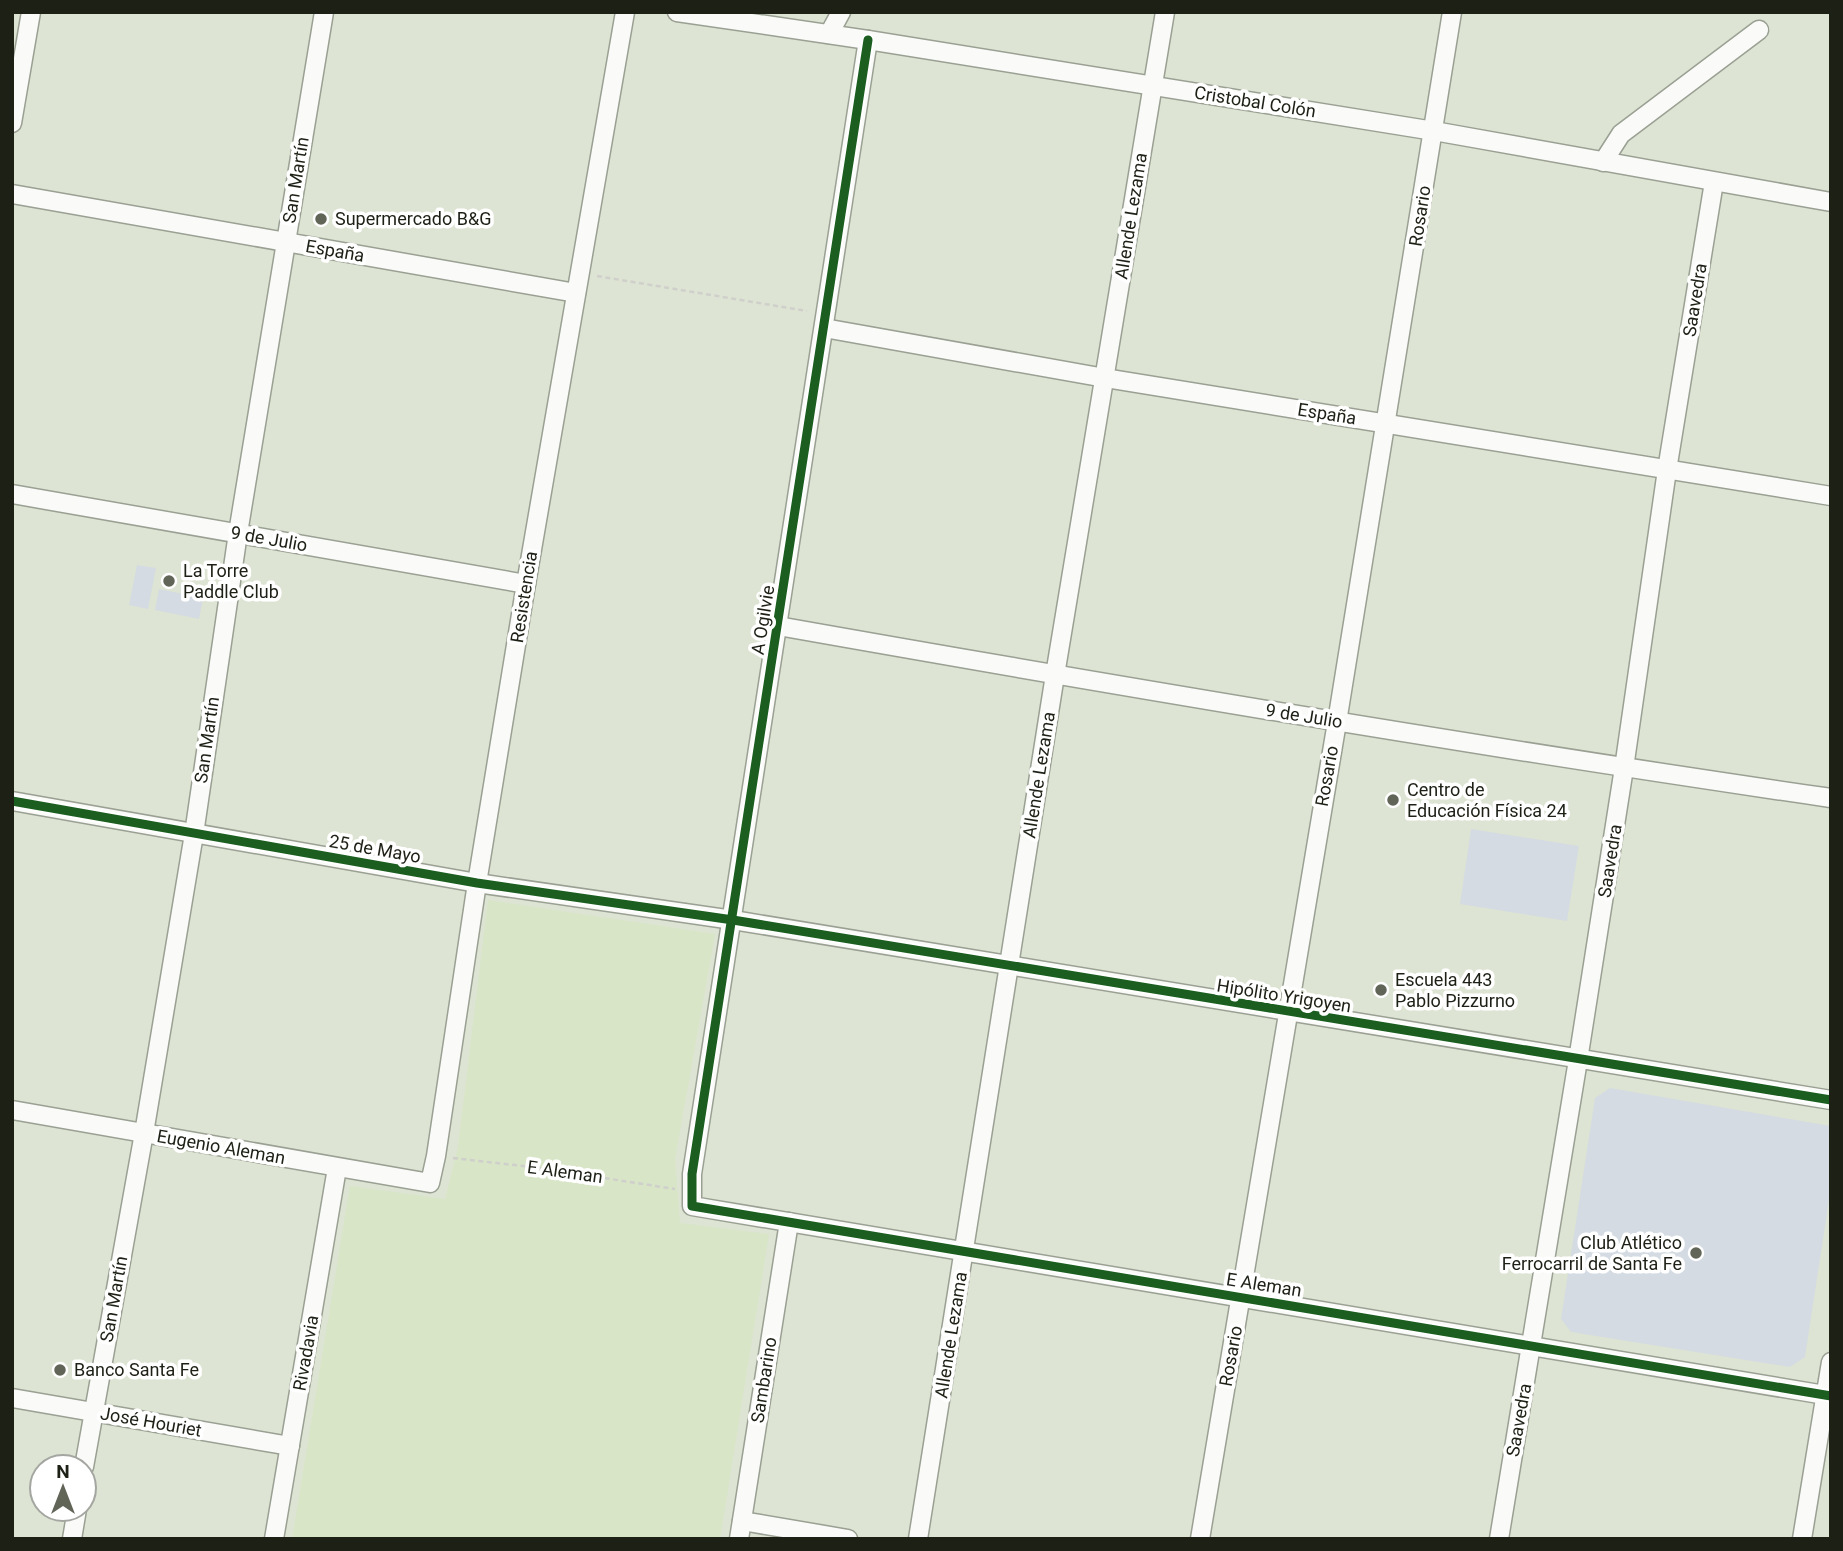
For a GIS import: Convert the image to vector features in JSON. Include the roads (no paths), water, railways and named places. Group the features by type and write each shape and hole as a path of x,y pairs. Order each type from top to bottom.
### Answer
{"street":[{"path":"12,123 31,12"},
{"name":"San Martín","path":"86,1453 194,834 238,533 324,12"},
{"name":"Resistencia","path":"430,1182 526,584 625,12"},
{"name":"Cristobal Colón","path":"677,12 1434,131 1831,202"},
{"path":"829,34 841,12"},
{"name":"Allende Lezama","path":"918,1539 1055,675 1165,12"},
{"name":"Rosario","path":"1200,1539 1337,722 1452,12"},
{"path":"1603,162 1621,134 1759,30"},
{"name":"A Ogilvie","path":"692,1199 692,1174 868,40"},
{"name":"Saavedra","path":"1499,1539 1578,1060 1667,470 1714,182"},
{"name":"España","path":"12,194 576,293"},
{"name":"España","path":"825,321 1105,378 1831,496"},
{"name":"9 de Julio","path":"12,494 526,584"},
{"name":"9 de Julio","path":"778,626 1337,722 1831,798"},
{"name":"25 de Mayo","path":"12,801 477,883 733,920"},
{"name":"Hipólito Yrigoyen","path":"733,920 1831,1100"},
{"name":"Eugenio Aleman","path":"12,1110 430,1182"},
{"name":"Rivadavia","path":"274,1539 337,1168"},
{"name":"E Aleman","path":"692,1199 789,1222 1828,1396"},
{"name":"Sambarino","path":"741,1530 789,1222"},
{"path":"1802,1539 1828,1396 1831,1362"},
{"name":"José Houriet","path":"12,1398 290,1446"},
{"path":"741,1530 848,1539"}],"place":[{"name":"Supermercado B&G","path":"321,219"},
{"name":"La Torre Paddle Club","path":"169,581"},
{"name":"Centro de Educación Física 24","path":"1393,800"},
{"name":"Escuela 443 Pablo Pizzurno","path":"1381,990"},
{"name":"Club Atlético Ferrocarril de Santa Fe","path":"1696,1253"},
{"name":"Banco Santa Fe","path":"60,1370"}]}
